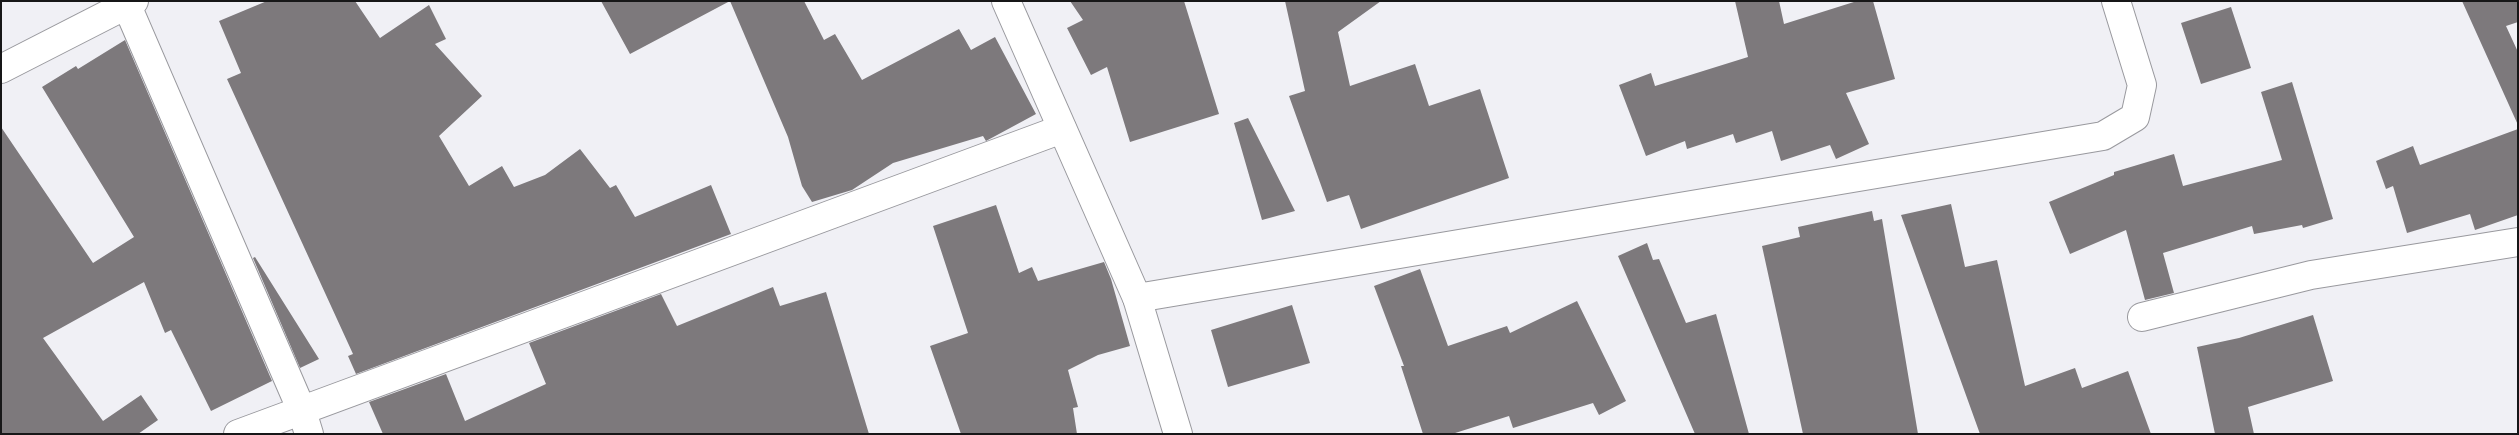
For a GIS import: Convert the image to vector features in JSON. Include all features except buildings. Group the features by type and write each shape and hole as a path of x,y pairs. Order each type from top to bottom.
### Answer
{"street":[{"path":"1006,1 1137,298 1178,434"},
{"path":"1137,298 2103,136 2135,117 2142,85 2116,1"},
{"path":"1,69 128,2 306,422"},
{"path":"238,434 306,422 1062,129"},
{"path":"2142,317 2311,274 2518,242"}]}
